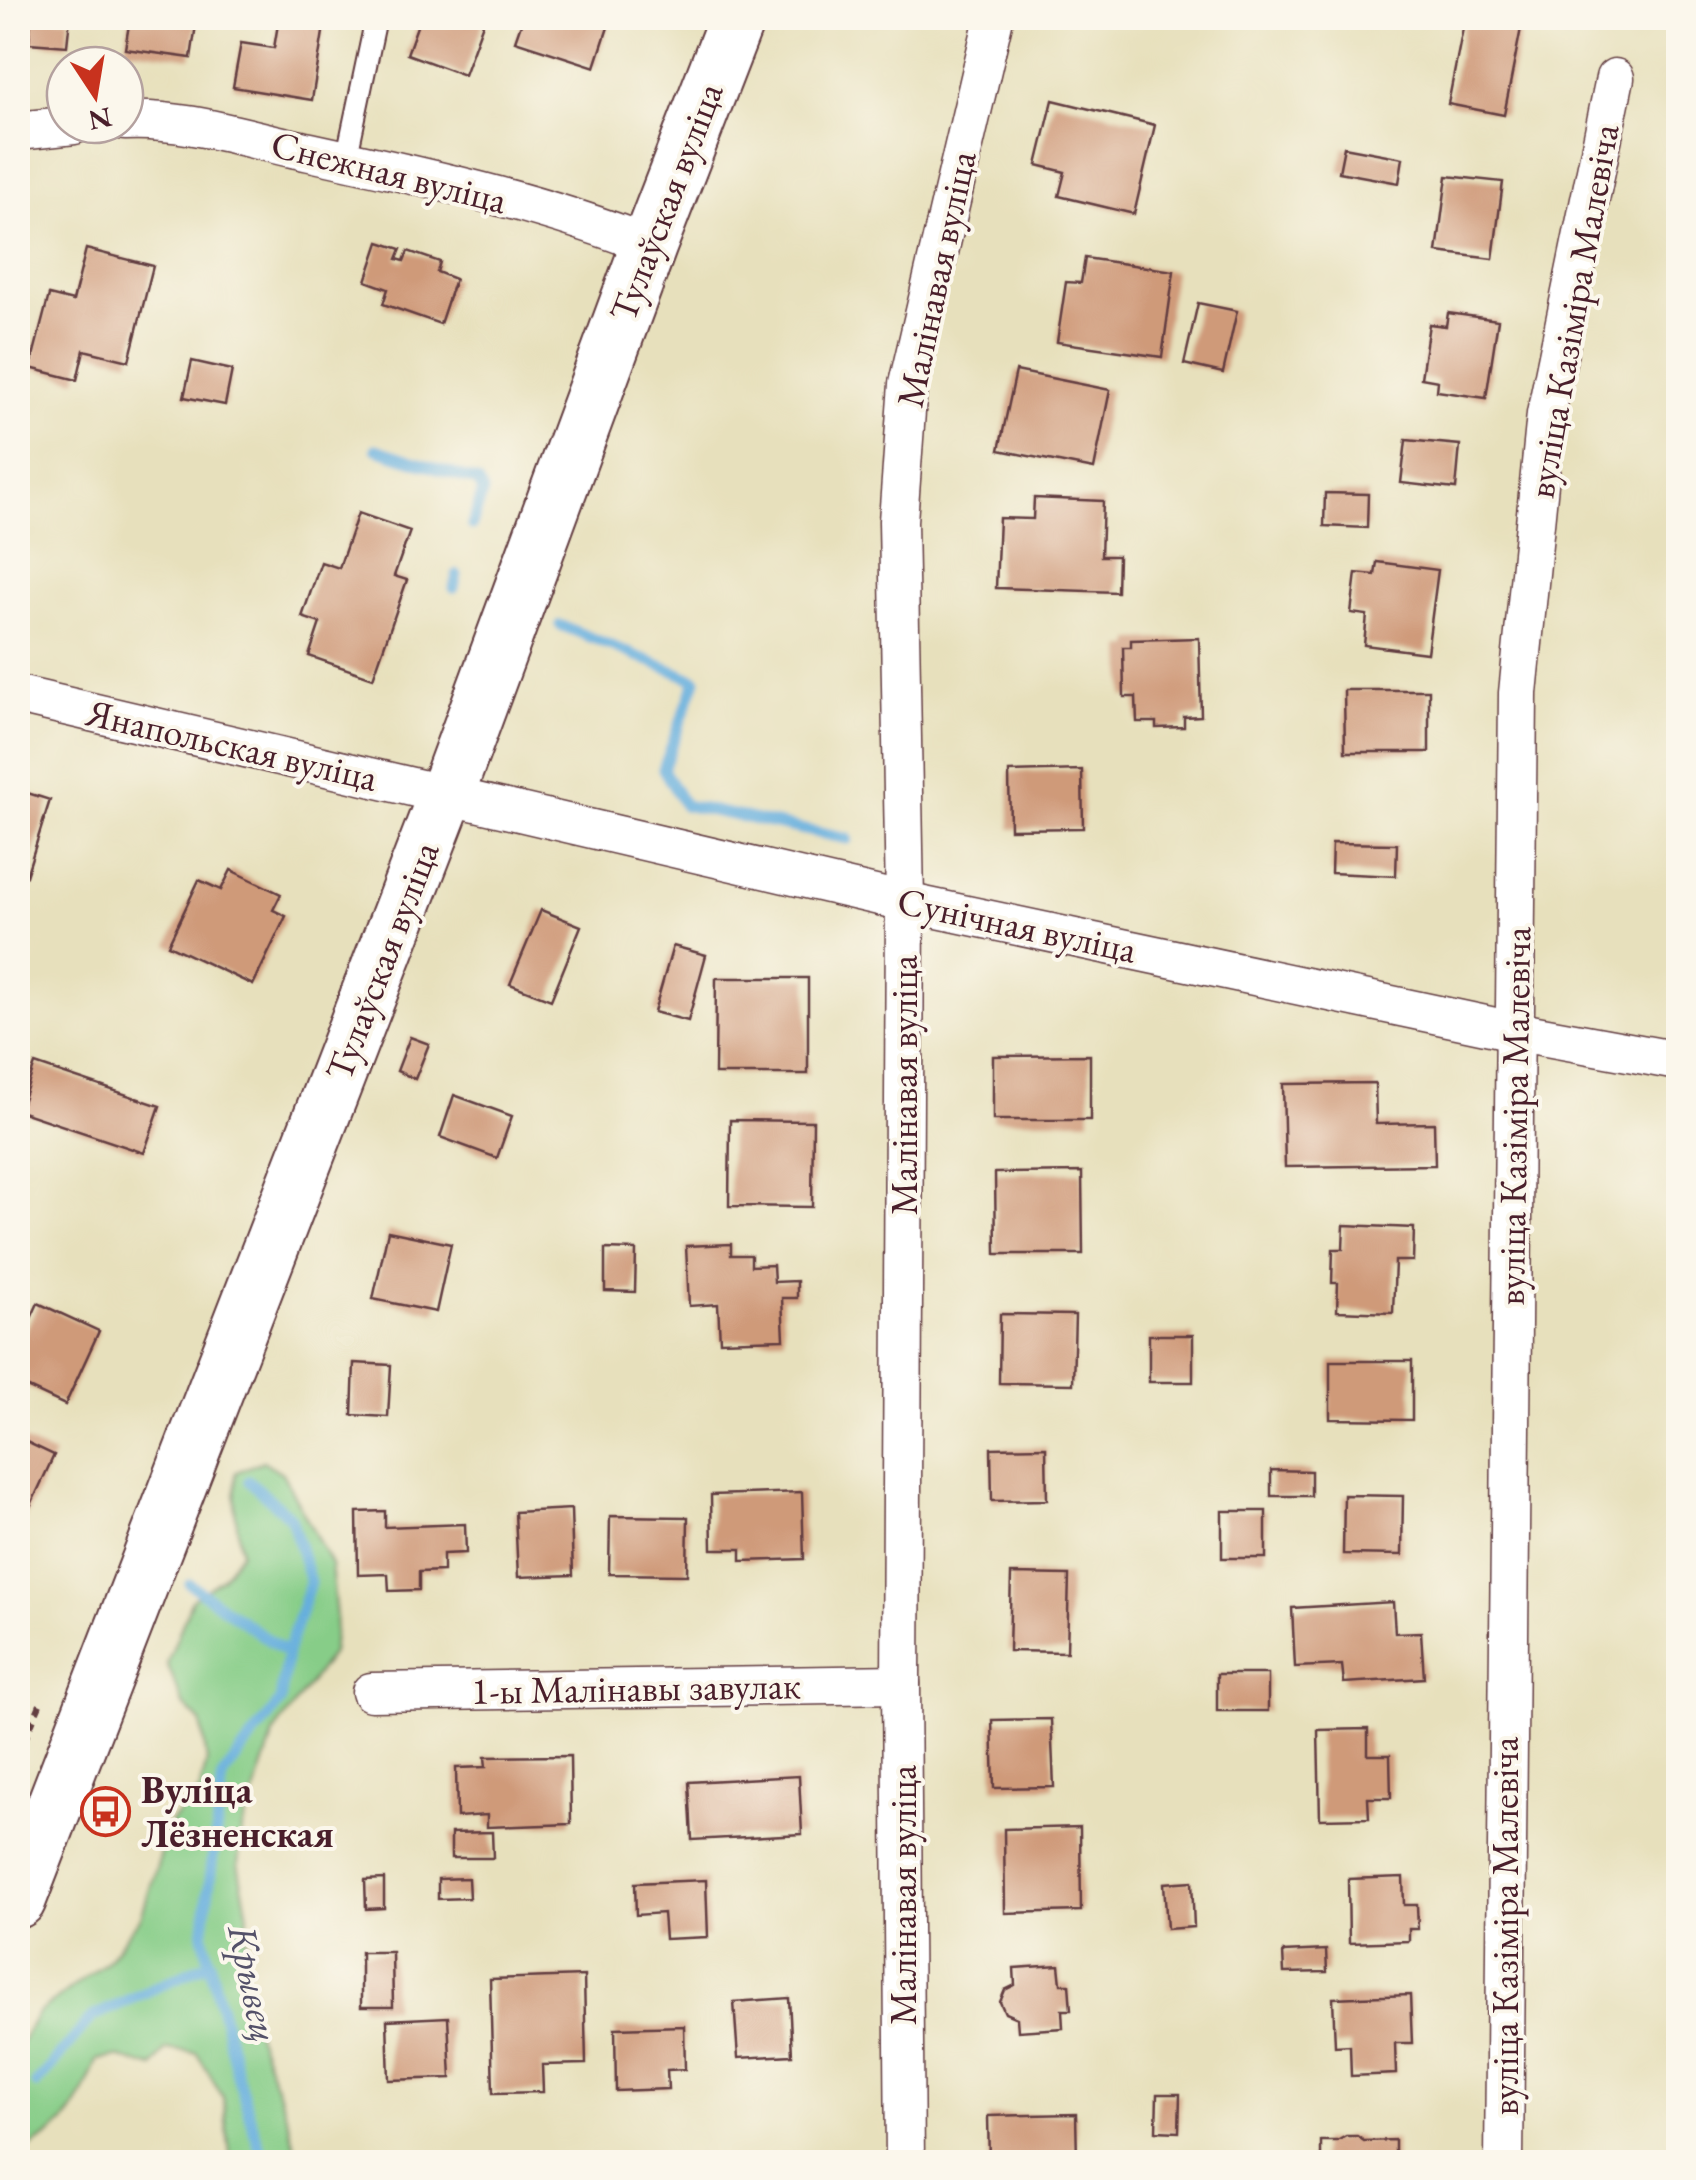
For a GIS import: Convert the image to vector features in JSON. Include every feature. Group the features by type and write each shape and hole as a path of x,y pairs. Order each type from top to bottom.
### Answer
{"main road":[{"name":"Тулаўская вуліца","path":"18,1900 446,795 648,245 736,18"}],"street":[{"name":"Малінавая вуліца","path":"904,2162 905,902 898,521 908,384 994,18"},
{"name":"вуліца Казіміра Малевіча","path":"1504,2162 1518,693 1546,414 1615,78"},
{"name":"Снежная вуліца","path":"145,122 183,124 346,160 508,200 648,245"},
{"path":"18,131 45,128"},
{"name":"Янапольская вуліца","path":"18,694 446,795"},
{"name":"Сунічная вуліца","path":"446,795 905,902 1514,1031 1678,1061"},
{"name":"1-ы Малінавы завулак","path":"372,1692 902,1684"}],"lane":[{"path":"346,160 376,18"}],"green space":[{"path":"263,1461 282,1473 331,1564 336,1617 332,1653 275,1731 242,1829 238,1864 248,1915 244,1966 247,2010 300,2162 231,2162 223,2097 197,2053 166,2049 153,2067 117,2057 97,2060 69,2117 48,2136 18,2153 18,2047 38,2013 105,1963 141,1917 171,1822 200,1790 207,1761 201,1722 183,1704 167,1663 192,1599 222,1578 241,1552 235,1510 236,1472"}],"building":[{"path":"31,18 70,18 67,45 29,43"},
{"path":"130,18 197,18 191,58 145,52 145,45 126,45"},
{"path":"279,18 324,26 312,100 233,87 241,43 274,48"},
{"path":"420,18 485,18 464,75 407,54"},
{"path":"523,18 611,18 595,67 515,41"},
{"path":"1465,18 1523,18 1504,115 1448,104"},
{"path":"1053,100 1155,125 1134,214 1059,196 1065,172 1037,165"},
{"path":"1344,147 1403,158 1399,183 1339,172"},
{"path":"1447,176 1503,182 1493,259 1437,252"},
{"path":"379,242 401,249 397,259 404,261 408,251 440,262 437,272 455,279 440,324 383,304 388,289 366,281"},
{"path":"86,249 153,266 129,361 84,350 77,380 30,368 49,295 73,301"},
{"path":"1085,258 1174,271 1162,357 1057,342 1066,282 1081,283"},
{"path":"1198,303 1237,311 1223,373 1184,364"},
{"path":"1448,313 1498,320 1486,398 1437,391 1438,381 1421,378 1429,324 1446,326"},
{"path":"192,361 232,370 225,405 184,397"},
{"path":"1016,371 1110,390 1094,469 999,450"},
{"path":"1406,440 1460,445 1456,489 1401,483"},
{"path":"1325,493 1368,494 1367,528 1324,526"},
{"path":"1034,498 1103,501 1101,556 1118,556 1117,592 996,588 999,518 1033,519"},
{"path":"358,513 410,531 394,576 407,580 373,678 309,656 320,623 302,617 321,562 339,568"},
{"path":"1377,562 1438,570 1427,653 1364,645 1367,615 1351,613 1356,573 1375,575"},
{"path":"1199,638 1201,716 1184,717 1184,727 1156,728 1156,722 1137,722 1136,697 1124,697 1123,647 1131,647 1131,640"},
{"path":"1344,690 1429,690 1429,752 1345,752"},
{"path":"1082,770 1083,828 1010,829 1009,772"},
{"path":"18,790 50,800 26,876 18,873"},
{"path":"1332,843 1397,844 1396,876 1331,873"},
{"path":"231,870 281,894 273,910 286,916 253,985 168,945 199,880 221,890"},
{"path":"541,910 581,926 551,1000 510,984"},
{"path":"673,946 706,955 688,1021 654,1012"},
{"path":"716,978 808,978 808,1074 715,1074"},
{"path":"410,1037 429,1044 415,1079 397,1071"},
{"path":"1090,1055 1090,1120 993,1120 993,1056"},
{"path":"35,1064 160,1106 144,1153 19,1111"},
{"path":"1375,1083 1376,1124 1434,1123 1435,1165 1285,1167 1283,1084"},
{"path":"454,1095 512,1116 497,1158 440,1137"},
{"path":"730,1120 813,1121 812,1207 729,1206"},
{"path":"1082,1172 1083,1254 996,1254 995,1173"},
{"path":"1344,1225 1414,1228 1413,1261 1395,1261 1393,1313 1337,1311 1338,1283 1332,1283 1333,1249 1343,1249"},
{"path":"388,1231 451,1244 436,1312 373,1299"},
{"path":"731,1244 731,1255 751,1255 751,1266 773,1265 774,1282 797,1281 797,1298 782,1298 784,1339 720,1341 718,1304 689,1306 686,1246"},
{"path":"605,1249 636,1250 635,1292 605,1291"},
{"path":"38,1303 99,1331 65,1405 18,1383 18,1347"},
{"path":"1000,1314 1075,1315 1073,1384 999,1383"},
{"path":"1149,1335 1193,1335 1193,1382 1149,1382"},
{"path":"1330,1361 1412,1361 1412,1420 1330,1419"},
{"path":"354,1363 391,1365 388,1417 352,1415"},
{"path":"18,1438 54,1455 22,1524 18,1522"},
{"path":"1046,1447 1047,1500 992,1501 991,1448"},
{"path":"1271,1470 1311,1471 1311,1496 1271,1496"},
{"path":"802,1492 804,1559 741,1561 741,1549 712,1549 711,1495"},
{"path":"1344,1495 1403,1496 1402,1555 1343,1554"},
{"path":"571,1509 573,1575 518,1577 515,1512"},
{"path":"385,1511 385,1527 465,1524 466,1553 443,1554 443,1571 419,1572 419,1590 389,1591 388,1574 358,1575 357,1512"},
{"path":"1222,1511 1266,1511 1266,1558 1222,1558"},
{"path":"610,1516 688,1517 687,1575 609,1574"},
{"path":"1011,1574 1069,1575 1067,1652 1009,1651"},
{"path":"1393,1602 1395,1633 1421,1632 1424,1678 1344,1683 1342,1665 1295,1667 1292,1608"},
{"path":"1217,1674 1268,1674 1268,1711 1217,1711"},
{"path":"1051,1719 1054,1787 994,1788 992,1720"},
{"path":"1368,1729 1368,1755 1390,1755 1391,1798 1368,1798 1369,1818 1320,1819 1318,1730"},
{"path":"570,1756 571,1824 487,1827 487,1815 457,1817 456,1768 486,1767 485,1757"},
{"path":"799,1776 802,1834 692,1840 689,1782"},
{"path":"1080,1827 1081,1911 1005,1913 1004,1829"},
{"path":"492,1832 493,1858 451,1858 451,1833"},
{"path":"1403,1877 1404,1905 1417,1905 1418,1929 1409,1929 1409,1941 1349,1943 1348,1879"},
{"path":"468,1878 469,1898 438,1899 438,1879"},
{"path":"384,1879 384,1908 366,1909 365,1880"},
{"path":"706,1880 708,1937 665,1939 663,1913 636,1915 635,1883"},
{"path":"1192,1881 1194,1927 1167,1929 1164,1883"},
{"path":"1326,1950 1327,1972 1284,1973 1283,1952"},
{"path":"361,1952 392,1952 393,2007 361,2007"},
{"path":"1059,1965 1061,1984 1069,1984 1071,2010 1062,2010 1063,2028 1018,2031 1017,2018 1005,2013 1000,2002 1005,1990 1015,1985 1014,1968"},
{"path":"584,1976 586,2064 542,2065 543,2092 493,2093 490,1979"},
{"path":"1410,1995 1412,2043 1395,2043 1396,2074 1351,2076 1350,2045 1335,2046 1333,1998"},
{"path":"789,1998 792,2055 738,2058 734,2002"},
{"path":"448,2017 451,2078 389,2080 387,2020"},
{"path":"684,2026 685,2069 667,2070 668,2089 616,2091 615,2028"},
{"path":"1157,2094 1180,2094 1179,2132 1156,2131"},
{"path":"1076,2114 1077,2162 989,2162 988,2116"},
{"path":"1346,2136 1364,2141 1395,2140 1395,2162 1321,2162 1321,2141 1337,2141"}],"waterway":[{"path":"376,449 478,482 483,491 472,525"},
{"path":"454,588 457,575"},
{"path":"560,625 696,680 663,769 684,805 848,839"},
{"path":"249,1481 291,1518 310,1582 287,1653"},
{"name":"Крывец","path":"190,1584 287,1653 280,1702 223,1776 203,1935 238,2078 264,2162"},
{"path":"36,2084 92,2017 211,1962"}],"place":[{"name":"Вуліца Лёзненская","path":"106,1812"}]}
